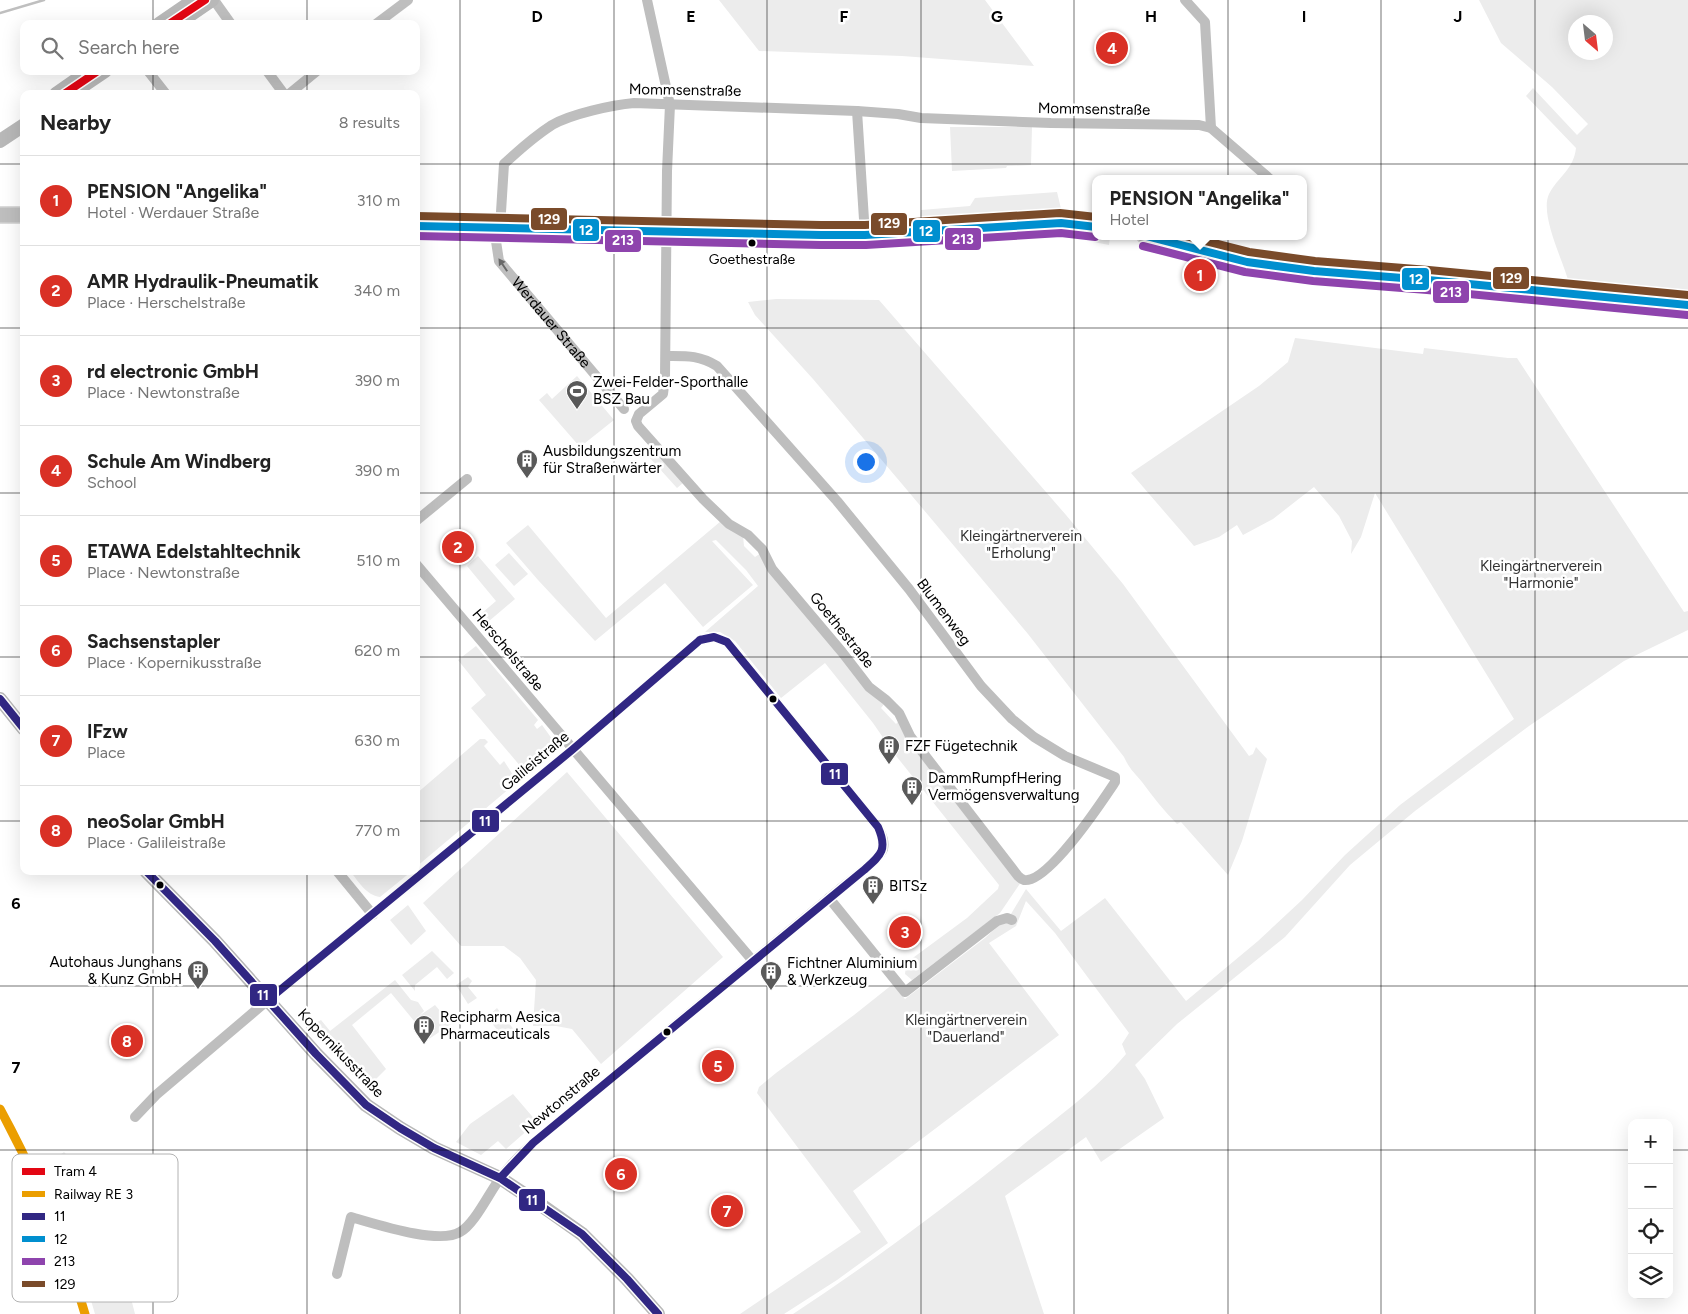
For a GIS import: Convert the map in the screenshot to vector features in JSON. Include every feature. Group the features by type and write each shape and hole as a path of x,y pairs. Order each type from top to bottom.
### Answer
{"main road":[{"path":"0,214 20,216"},
{"path":"420,226 771,235 865,235 1061,223 1092,227"},
{"path":"1161,240 1247,262 1314,271 1437,280 1688,305"}],"street":[{"path":"165,20 194,0"},
{"path":"183,20 213,0 228,20"},
{"path":"381,20 408,0"},
{"name":"Goethestraße","path":"647,0 670,105 666,356 663,394 639,414 636,421 638,426 703,500 729,524 748,536 762,549 772,569 869,687 899,713 905,727 924,754 1011,868 1024,880"},
{"path":"1185,0 1205,22 1211,128 1265,175"},
{"path":"62,90 84,75"},
{"path":"77,90 99,75"},
{"path":"151,75 163,90"},
{"path":"270,75 281,90"},
{"path":"294,90 313,75"},
{"name":"Mommsenstraße","path":"497,228 504,164 520,149 554,124 575,116 621,104 857,111 921,118 1199,126 1211,128"},
{"path":"857,111 865,235"},
{"path":"0,131 20,118"},
{"path":"0,141 20,128"},
{"name":"Werdauer Straße","path":"497,228 499,262 624,409"},
{"name":"Blumenweg","path":"666,356 696,357 707,360 717,366 843,508 909,589 981,686 1012,719 1034,737 1065,756 1115,777 1116,782 1095,813 1058,858 1044,871 1029,880 1024,880"},
{"path":"420,518 467,478"},
{"name":"Herschelstraße","path":"420,569 752,961"},
{"name":"Newtonstraße","path":"337,1274 351,1217 416,1234 451,1236 461,1232 468,1226 500,1178 533,1143 871,863 883,851 884,840 878,827 727,642 714,637 700,640"},
{"name":"Galileistraße","path":"135,1117 156,1096 268,1000 572,750 700,640"},
{"path":"0,699 20,724"},
{"name":"Kopernikusstraße","path":"150,875 215,941 335,1074 366,1105 434,1148 500,1178 582,1234 627,1279 658,1314"},
{"path":"340,875 373,914"},
{"path":"829,898 905,992 997,920 1007,918 1012,920"}],"green space":[{"path":"719,0 985,0 1034,66 902,56 759,51"},
{"path":"1479,0 1688,0 1688,302 1570,287 1550,227 1547,203 1549,194 1572,162 1576,148 1526,96 1533,88 1577,135 1588,124 1552,87 1501,43"},
{"path":"950,127 1032,127 1031,165 952,171"},
{"path":"1057,192 1063,217 1032,217 919,227 921,210 970,206 975,198"},
{"path":"1035,229 1074,230 1092,233 1092,240 1110,240 1109,245 1073,238 1040,235"},
{"name":"Kleingärtnerverein \"Erholung\"","path":"776,299 879,300 1066,515 1123,584 1249,756 1253,754 1256,747 1267,759 1242,841 1228,875 1181,822 1177,824 1159,804 1028,634 813,379 755,315 748,302"},
{"path":"1295,338 1423,354 1424,348 1517,358 1684,612 1688,611 1688,630 1624,661 1529,726 1415,811 1350,865 1285,937 1177,1024 1135,1065 1145,1079 1164,1118 1101,1162 1086,1137 1005,1196 1044,1314 793,1314 879,1255 991,1171 1088,1093 1126,1054 1122,1044 1129,1033 1055,933 1026,901 1016,926 989,943 1059,1035 853,1191 888,1243 837,1280 784,1314 740,1314 861,1232 757,1093 759,1087 776,1073 893,984 905,999 985,938 1011,914 1026,889 1061,931 1105,898 1186,1001 1258,941 1302,900 1345,855 1400,805 1514,719 1375,493 1361,537 1351,554 1352,541 1339,516 1314,487 1273,519 1243,535 1237,525 1219,537 1194,546 1131,473 1259,386 1288,362"},
{"name":"Zwei-Felder-Sporthalle BSZ Bau","path":"577,376 614,420 580,447 539,400 547,393 552,399"},
{"path":"654,451 683,483 677,488 648,456"},
{"path":"721,521 743,536 744,546 755,557 761,553 885,703 881,708 896,724 900,720 910,744 1007,869 1021,882 1000,913 912,980 905,974 906,966 910,960 967,918 998,889 999,885 825,663 781,698 735,641 720,632 705,632 758,586 746,570 716,540 712,541 753,585 703,627 665,583 595,641 506,543 528,525 606,618"},
{"path":"509,553 528,574 514,586 495,565"},
{"path":"478,556 515,599 482,627 475,619 496,601 467,566"},
{"path":"476,646 538,720 534,725 537,729 542,725 555,743 553,751 527,774 471,708 486,695 458,660"},
{"path":"480,739 485,739 488,742 484,746 500,765 504,761 516,783 420,864 420,791"},
{"path":"567,772 723,957 601,1064 572,1029 556,1026 533,1026 536,980 520,958 504,946 461,946 423,903"},
{"path":"353,875 407,875 380,897 371,894"},
{"path":"408,905 426,931 411,945 390,920"},
{"path":"432,951 454,973 447,979 437,967 415,985 415,991 402,975"},
{"path":"468,977 472,981 468,987 477,998 468,1004 456,985"},
{"path":"395,980 411,1000 418,1002 424,1011 419,1016 435,1005 451,1024 429,1039 391,993 352,1025 386,1069 366,1089 308,1027 321,1020 330,1031"},
{"path":"497,1008 515,1031 505,1040 487,1017"},
{"path":"513,1094 537,1122 506,1149 498,1141 481,1155 456,1142 470,1124"},
{"path":"91,1302 132,1302 135,1314 95,1314"}],"waterway":[{"path":"0,13 44,0"}],"tram line":[{"name":"4","path":"175,20 205,0"},
{"name":"4","path":"70,90 92,75"}],"transit line":[{"name":"129","path":"420,216 821,225 865,225 1060,213 1092,217"},
{"name":"12","path":"420,226 821,235 865,235 1061,223 1092,227"},
{"name":"213","path":"420,236 821,245 866,245 1061,233 1092,237"},
{"name":"12","path":"1162,240 1247,262 1314,271 1688,305"},
{"name":"129","path":"1202,240 1249,252 1315,261 1688,295"},
{"name":"213","path":"1143,246 1245,272 1313,281 1687,315"},
{"name":"11","path":"500,1178 533,1143 864,870 881,852 882,841 878,827 727,642 714,637 700,640"},
{"name":"11","path":"268,1000 572,750 700,640"},
{"name":"11","path":"0,699 20,724"},
{"name":"11","path":"150,875 215,941 316,1054 366,1105 434,1148 500,1178 582,1234 627,1279 658,1314"},
{"path":"0,1109 23,1154"},
{"path":"81,1302 85,1314"}],"place":[{"name":"Schule Am Windberg","path":"1112,48"},
{"name":"Goethestraße","path":"752,243"},
{"name":"PENSION \"Angelika\"","path":"1200,275"},
{"name":"Zwei-Felder-Sporthalle BSZ Bau","path":"577,410"},
{"name":"Ausbildungszentrum für Straßenwärter","path":"527,479"},
{"name":"AMR Hydraulik-Pneumatik","path":"458,547"},
{"name":"FZF Fügetechnik","path":"889,765"},
{"name":"DammRumpfHering Vermögensverwaltung","path":"912,806"},
{"name":"BITSz","path":"873,905"},
{"name":"rd electronic GmbH","path":"905,932"},
{"name":"Autohaus Junghans & Kunz GmbH","path":"198,990"},
{"name":"Fichtner Aluminium & Werkzeug","path":"771,991"},
{"name":"neoSolar GmbH","path":"127,1041"},
{"name":"Recipharm Aesica Pharmaceuticals","path":"424,1045"},
{"name":"ETAWA Edelstahltechnik","path":"718,1066"},
{"name":"Sachsenstapler","path":"621,1174"},
{"name":"IFzw","path":"727,1211"}],"park label":[{"name":"Kleingärtnerverein \"Harmonie\"","path":"1541,574"},
{"name":"Kleingärtnerverein \"Dauerland\"","path":"966,1028"}]}
